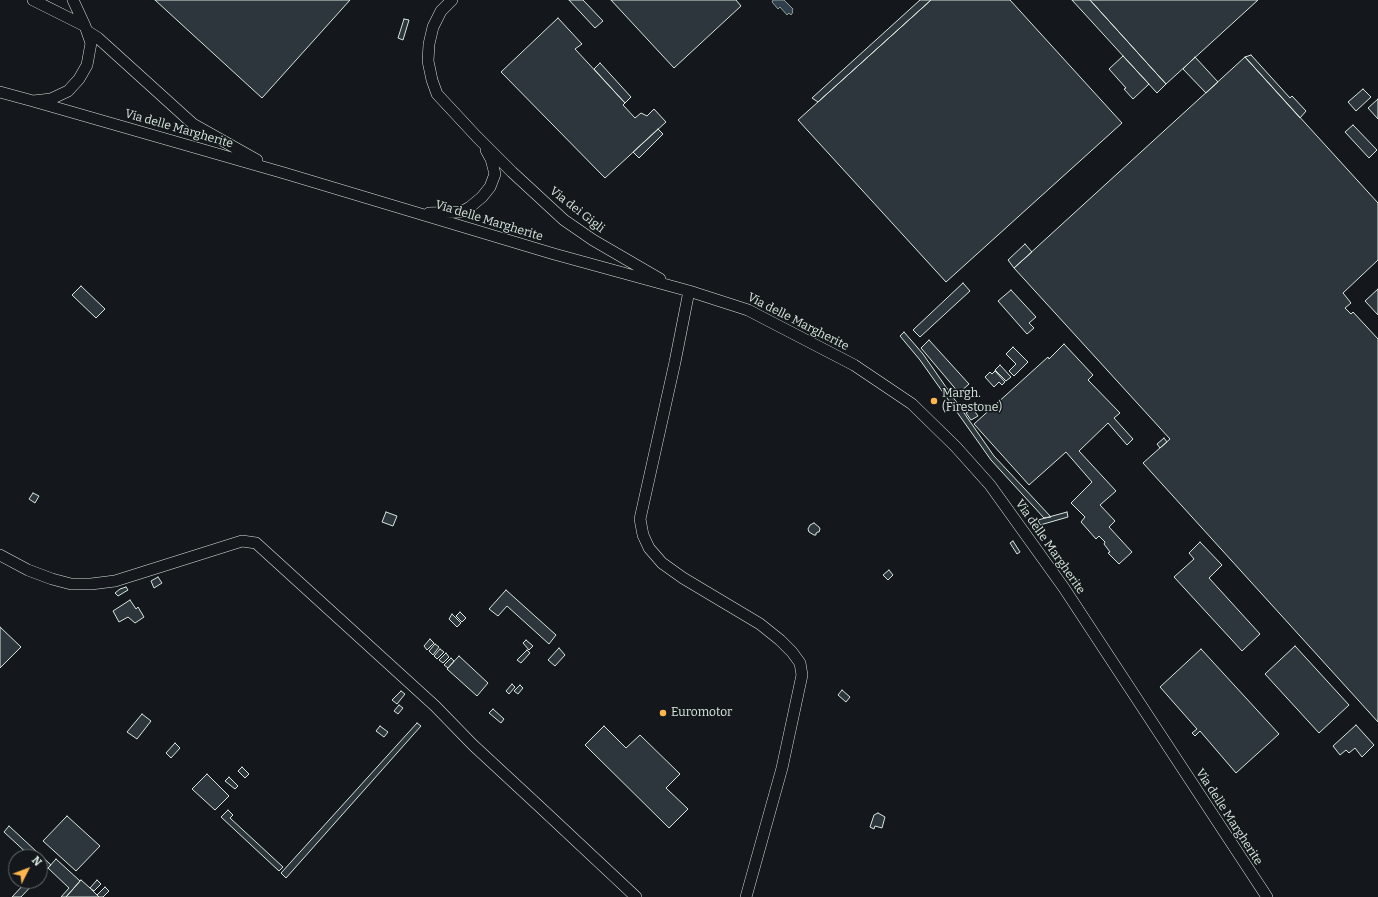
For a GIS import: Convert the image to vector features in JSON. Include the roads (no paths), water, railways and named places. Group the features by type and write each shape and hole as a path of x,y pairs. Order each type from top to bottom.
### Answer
{"street":[{"path":"32,0 86,28 193,124 250,157 284,173"},
{"path":"73,0 86,28"},
{"name":"Via dei Gigli","path":"452,0 441,11 433,27 429,44 428,61 437,94 512,172 564,220 593,240 675,287"},
{"name":"Via delle Margherite","path":"33,101 51,99 68,91 79,79 87,65 90,43 86,28"},
{"name":"Via delle Margherite","path":"0,92 284,173 554,254 689,291 748,310 854,365 912,404 956,447 990,485 1064,588 1267,897"},
{"name":"Via dei Gigli","path":"422,214 461,212 482,197 490,187 495,174 491,159 477,136"},
{"path":"689,291 675,362 640,519 642,535 649,548 662,563 760,624 780,640 800,663 802,675 782,768 746,897"},
{"path":"0,554 28,570 52,579 71,584 91,584 115,580 242,541 256,543 435,706 473,746 636,897"}],"water":[{"path":"773,0 784,0 793,9 791,15 789,13 787,15 780,7 778,9 772,2"}],"place":[{"name":"Margh. (Firestone)","path":"934,401"},
{"name":"Euromotor","path":"663,713"}]}
